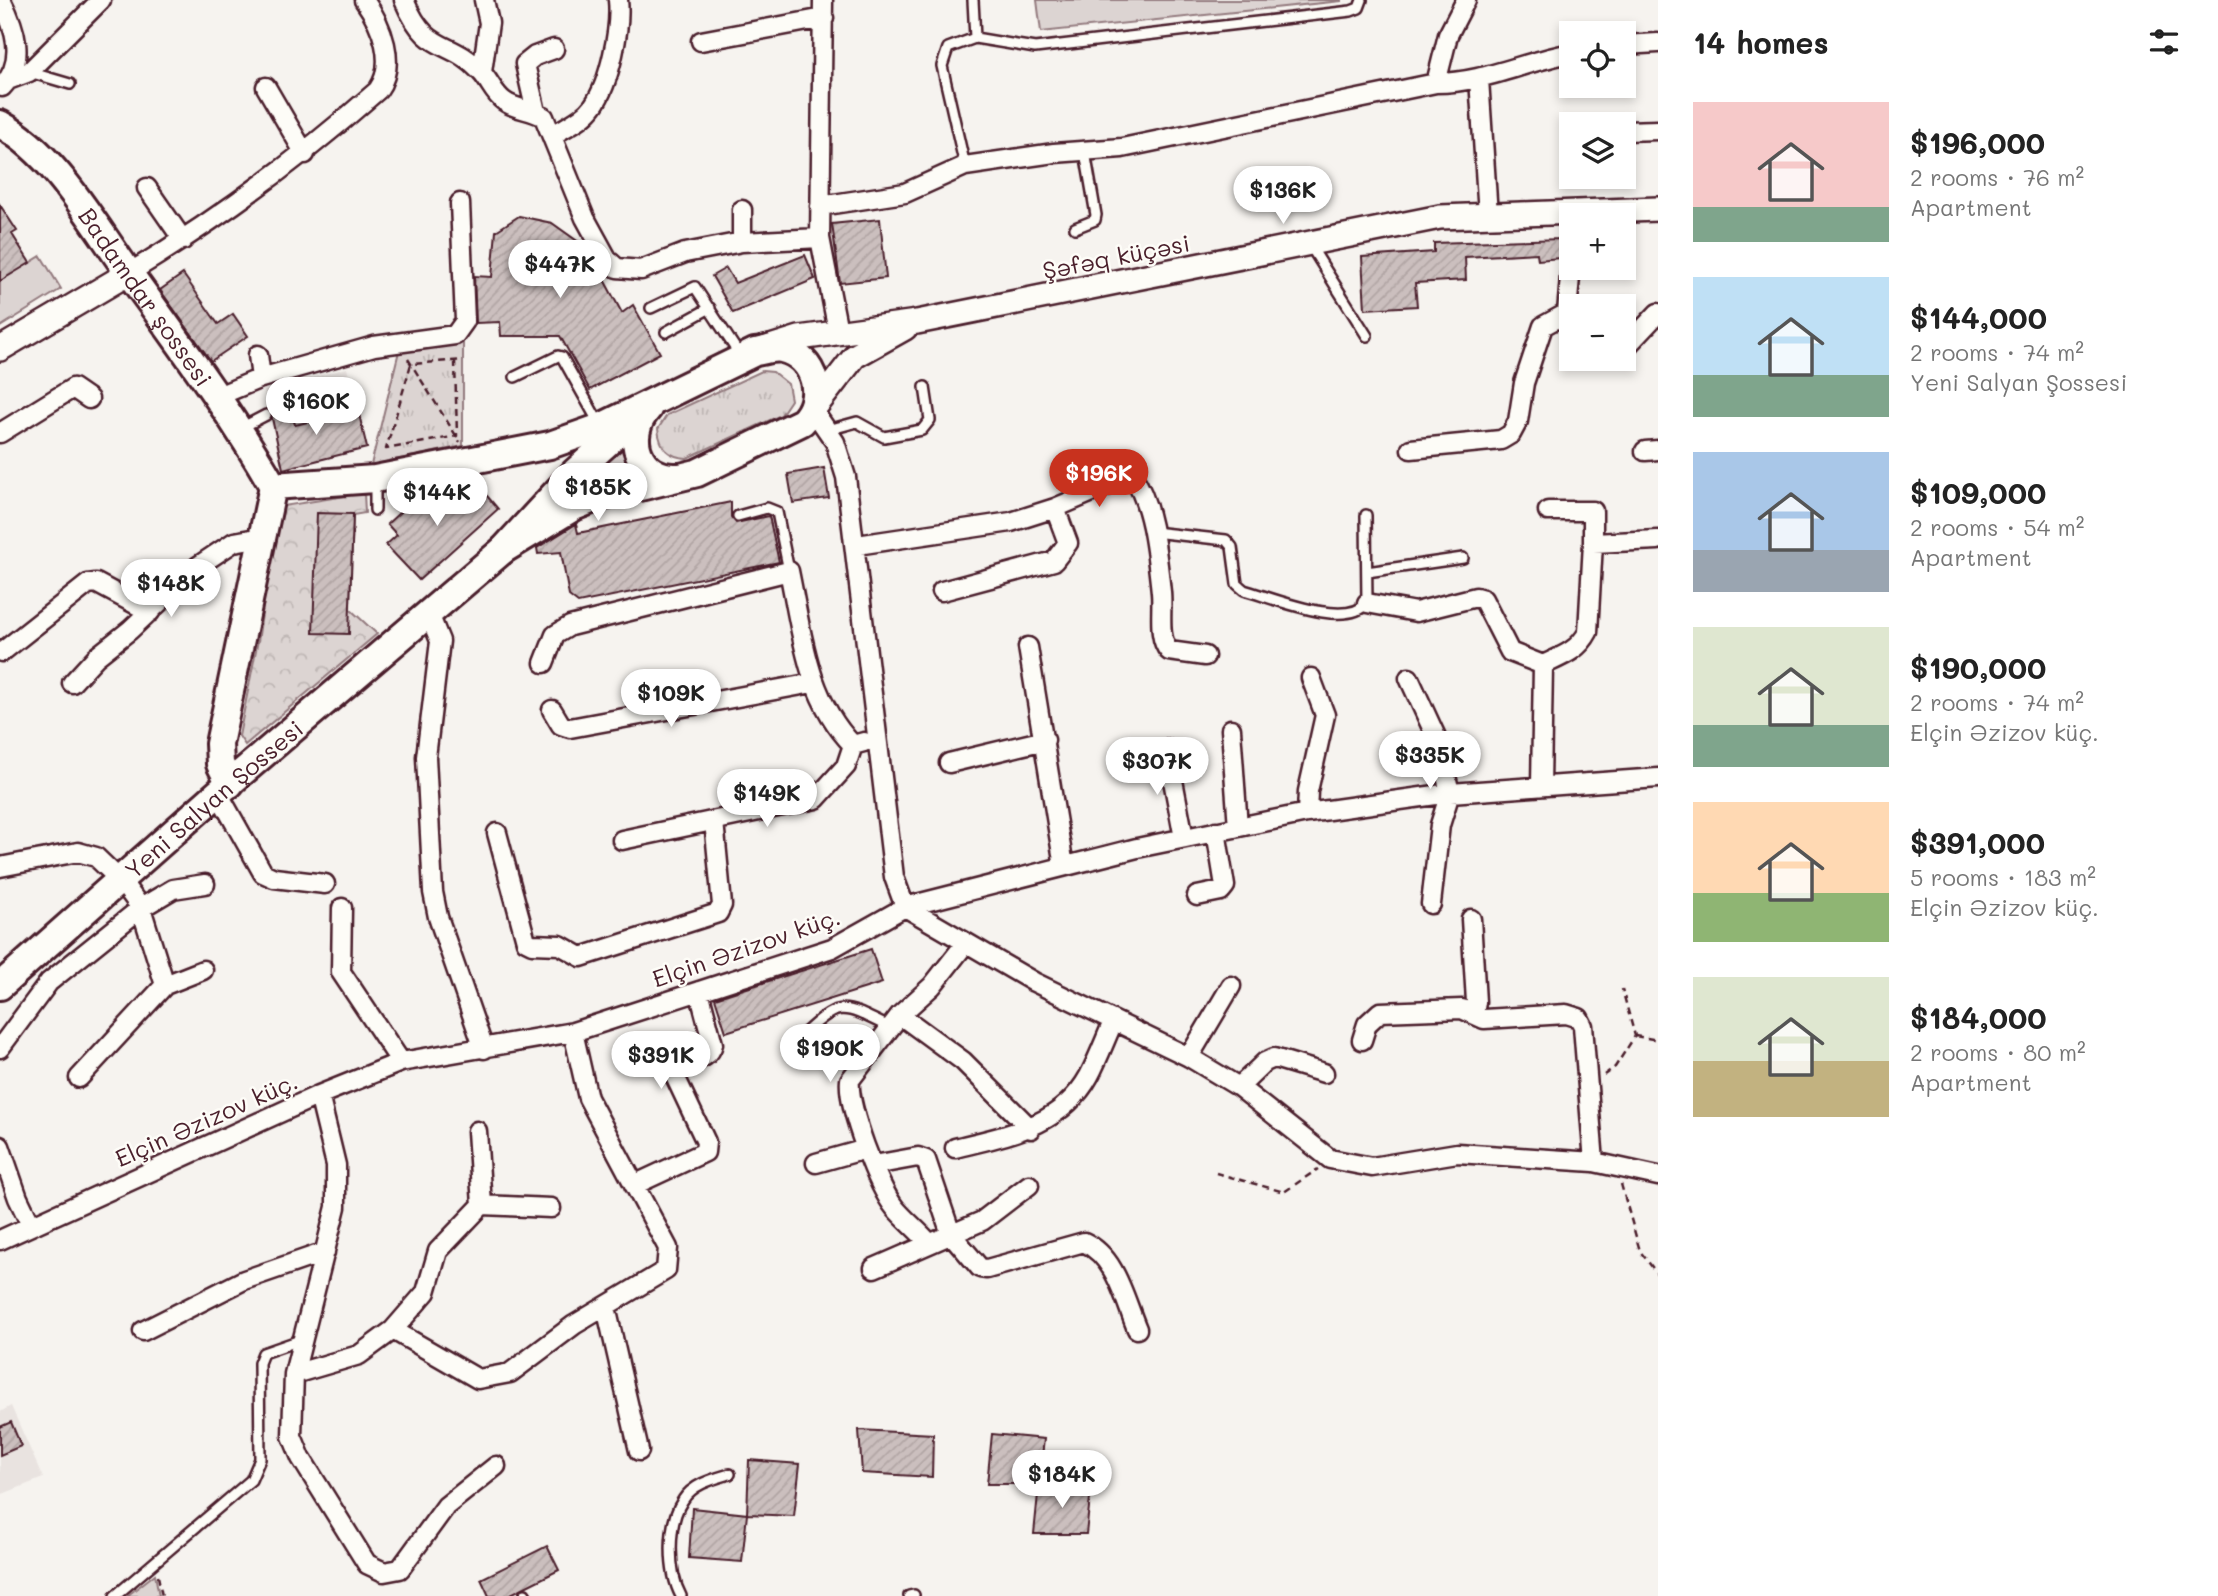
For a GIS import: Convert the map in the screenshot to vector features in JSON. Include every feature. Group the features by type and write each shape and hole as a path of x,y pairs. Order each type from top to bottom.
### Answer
{"main road":[{"name":"Badamdar şossesi","path":"0,124 40,155 218,396 273,486"},
{"path":"224,788 219,744 273,486 375,479 550,444 601,427 748,355 780,349 802,360 814,380 820,420 791,429 686,477 599,497 552,519 503,550"},
{"path":"659,397 638,424 635,444 638,456 646,467 657,474 669,478 686,477"},
{"path":"503,550 594,453 659,397"},
{"name":"Yeni Salyan Şossesi","path":"0,986 122,882 224,788 503,550"}],"street":[{"path":"1,0 17,34 15,63 4,84"},
{"path":"4,84 29,72 101,0"},
{"path":"0,349 184,240 305,153 378,90 385,81 383,38 364,0"},
{"path":"404,0 417,27 427,39 455,53 482,72 494,93 506,103 544,117 584,218 604,254 617,268 641,270 685,253 742,242 820,238"},
{"path":"482,72 489,23 484,0"},
{"path":"553,135 584,116 594,105 617,35 620,21 618,0"},
{"path":"1436,83 1448,35 1466,0"},
{"path":"701,41 823,9 820,238 838,331"},
{"path":"1636,45 1658,43"},
{"path":"536,112 525,64 535,56 554,49"},
{"path":"821,206 905,193 965,166 1054,153 1122,148 1436,83 1479,79 1528,61 1559,55"},
{"path":"1479,79 1488,215"},
{"path":"266,87 305,153"},
{"path":"1636,131 1658,130"},
{"path":"147,188 184,240"},
{"path":"218,396 261,378 374,346 455,335 465,321 460,203"},
{"name":"Şəfəq küçəsi","path":"1636,210 1658,209"},
{"path":"741,210 742,242"},
{"name":"Şəfəq küçəsi","path":"918,322 1440,217 1559,213"},
{"path":"1411,449 1501,440 1511,434 1518,421 1524,383 1542,326 1567,313 1570,280"},
{"path":"1636,336 1658,313"},
{"path":"748,355 799,338 918,322"},
{"path":"918,322 855,356 820,420 844,468 856,545 876,739 894,877 905,907 965,944 1113,1022 1189,1057 1239,1087 1330,1159 1372,1167 1457,1153 1594,1162 1658,1176"},
{"path":"258,355 261,378"},
{"path":"0,433 73,387 89,399"},
{"path":"856,545 1011,522 1055,509 1132,475 1141,487 1151,531 1161,594 1163,644 1169,651 1205,656"},
{"path":"942,591 1054,561 1068,543 1055,509"},
{"path":"1367,603 1416,612 1476,597 1483,599 1510,652 1543,665 1571,652 1582,644 1588,632 1593,511 1548,511"},
{"path":"72,683 96,657 150,612 198,566 234,542 262,537"},
{"path":"1593,543 1658,540"},
{"path":"544,663 555,635 570,626 789,571 813,683 827,714 853,745"},
{"path":"2,652 88,584 96,583 150,612"},
{"path":"429,614 440,641 425,757 433,892 438,917 484,1049"},
{"path":"1028,647 1064,866"},
{"path":"1541,786 1543,665"},
{"path":"1307,813 1308,791 1325,715 1311,678"},
{"path":"1409,678 1438,741 1450,793 1440,825 1431,904"},
{"path":"552,710 561,725 570,728 813,683"},
{"path":"1231,729 1238,827"},
{"path":"853,745 876,739"},
{"path":"949,762 1045,740"},
{"path":"622,840 816,799 846,766 853,745"},
{"path":"1167,749 1184,838"},
{"name":"Elçin Əzizov küç.","path":"0,1240 319,1095 401,1062 572,1032 832,948 905,907 1064,866 1307,813 1450,793 1658,778"},
{"path":"224,788 263,873 274,878 325,884"},
{"path":"497,833 526,941 533,944 560,945 581,957 718,913 722,905 714,821"},
{"path":"1197,895 1221,891 1224,886 1216,831"},
{"path":"0,867 78,852 96,858 122,882 141,908 165,985"},
{"path":"0,1048 49,982 141,908 173,889 205,884"},
{"path":"342,908 341,972 401,1062"},
{"path":"1471,919 1476,1002 1474,1014"},
{"path":"929,1243 894,1206 870,1157 849,1091 850,1080 895,1021 932,986 965,944"},
{"path":"79,1078 165,985 203,970"},
{"path":"1189,1057 1231,986"},
{"path":"634,1185 705,1152 706,1142 673,1072 678,1066 705,1057 711,1051 713,1044 699,991"},
{"path":"1362,1040 1367,1024 1380,1012 1462,1009 1484,1019 1566,1014 1579,1018 1583,1026 1594,1162"},
{"path":"895,1021 963,1061 1031,1129"},
{"path":"955,1148 1031,1129 1059,1109 1088,1077 1113,1022"},
{"path":"393,1330 478,1379 510,1373 574,1325 666,1270 668,1248 588,1098 572,1032"},
{"path":"1239,1087 1265,1062 1274,1058 1324,1073"},
{"path":"319,1095 336,1165 336,1207 294,1374 292,1436 301,1458 367,1564 374,1570 384,1572 400,1569 446,1506 496,1466"},
{"path":"294,1374 359,1355 393,1330 426,1293 438,1251 482,1205 477,1131"},
{"path":"0,1146 18,1198 31,1225"},
{"path":"816,1163 870,1157 918,1157 926,1160 951,1234 980,1268 987,1269 1084,1242 1097,1248 1107,1258 1137,1329"},
{"path":"874,1268 982,1221 1028,1185"},
{"path":"482,1205 551,1208"},
{"path":"143,1331 244,1280 325,1252"},
{"path":"606,1307 639,1451"}],"lane":[{"path":"973,0 975,38"},
{"path":"965,166 942,66 948,48 975,38 1035,48 1351,11 1359,8 1362,0"},
{"path":"29,72 70,84"},
{"path":"1075,228 1095,220 1096,215 1085,152"},
{"path":"1309,244 1367,336"},
{"path":"651,308 695,287 748,355"},
{"path":"666,332 710,307"},
{"path":"515,377 558,356 562,357 601,427"},
{"path":"820,420 857,422 884,438 922,430 930,420 925,387"},
{"path":"240,429 266,415"},
{"path":"374,510 375,479"},
{"path":"738,516 767,508 777,512 789,571"},
{"path":"1151,531 1226,540 1232,547 1237,584 1244,590 1329,613 1351,614 1361,611 1367,603 1366,515"},
{"path":"1367,572 1463,558"},
{"path":"796,1041 831,1009 854,1009 895,1021"},
{"path":"115,1596 251,1480 260,1459 258,1363 263,1353 303,1339"},
{"path":"681,1596 672,1558 675,1520 683,1499 701,1483 730,1474"}],"path":[{"path":"406,356 463,446"},
{"path":"411,364 463,360"},
{"path":"455,361 457,436"},
{"path":"411,364 386,449 457,436"},
{"path":"1588,1087 1615,1067 1634,1036 1622,989"},
{"path":"1634,1036 1658,1040"},
{"path":"1216,1173 1284,1192 1297,1187 1330,1159"},
{"path":"1616,1167 1640,1251 1658,1275"},
{"path":"155,1562 162,1596"}],"shaded area":[{"path":"347,368 367,448 283,469 264,391"},
{"path":"11,1406 43,1478 0,1495 0,1412"}],"green space":[{"path":"1037,0 1341,0 1341,1 1041,32"},
{"path":"41,256 61,289 0,327 0,281"},
{"path":"463,342 463,446 371,465 400,347"},
{"path":"762,371 773,372 788,384 791,400 781,415 687,458 675,456 666,450 658,429 667,415"},
{"path":"623,444 637,472 581,486"},
{"path":"364,493 365,513 353,515 350,609 377,634 245,745 239,736 259,635 277,507"},
{"path":"155,1574 159,1596 127,1596"}],"building":[{"path":"0,205 17,231 12,234 30,263 0,281"},
{"path":"519,216 552,223 587,248 622,313 633,305 660,353 590,390 560,336 501,336 500,322 476,323 474,276 492,277 496,231"},
{"path":"880,219 886,278 840,283 832,224"},
{"path":"1559,239 1559,258 1538,260 1537,253 1465,257 1466,280 1415,283 1417,306 1365,309 1362,257 1434,252 1434,243"},
{"path":"805,255 815,279 733,313 712,276 726,268 735,283"},
{"path":"183,274 218,324 233,314 248,336 211,361 160,290"},
{"path":"290,404 295,425 358,410 367,448 283,469 270,409"},
{"path":"824,468 829,498 793,503 788,474"},
{"path":"477,484 498,509 419,580 386,545 397,535 387,524 413,500 421,509 440,492 447,497 465,493"},
{"path":"731,502 731,517 736,523 769,516 779,562 578,603 569,596 561,552 538,554 537,548 576,524 578,533"},
{"path":"317,513 353,514 349,634 313,633"},
{"path":"871,949 882,983 726,1032 715,998"},
{"path":"11,1422 21,1446 0,1455 0,1427"},
{"path":"859,1430 933,1434 932,1477 862,1473"},
{"path":"992,1434 1044,1439 1039,1484 987,1484"},
{"path":"749,1460 800,1464 794,1516 747,1514"},
{"path":"1039,1484 1091,1489 1086,1534 1034,1534"},
{"path":"692,1508 747,1514 742,1562 689,1558"},
{"path":"547,1546 559,1570 507,1596 489,1596 481,1579"}]}
